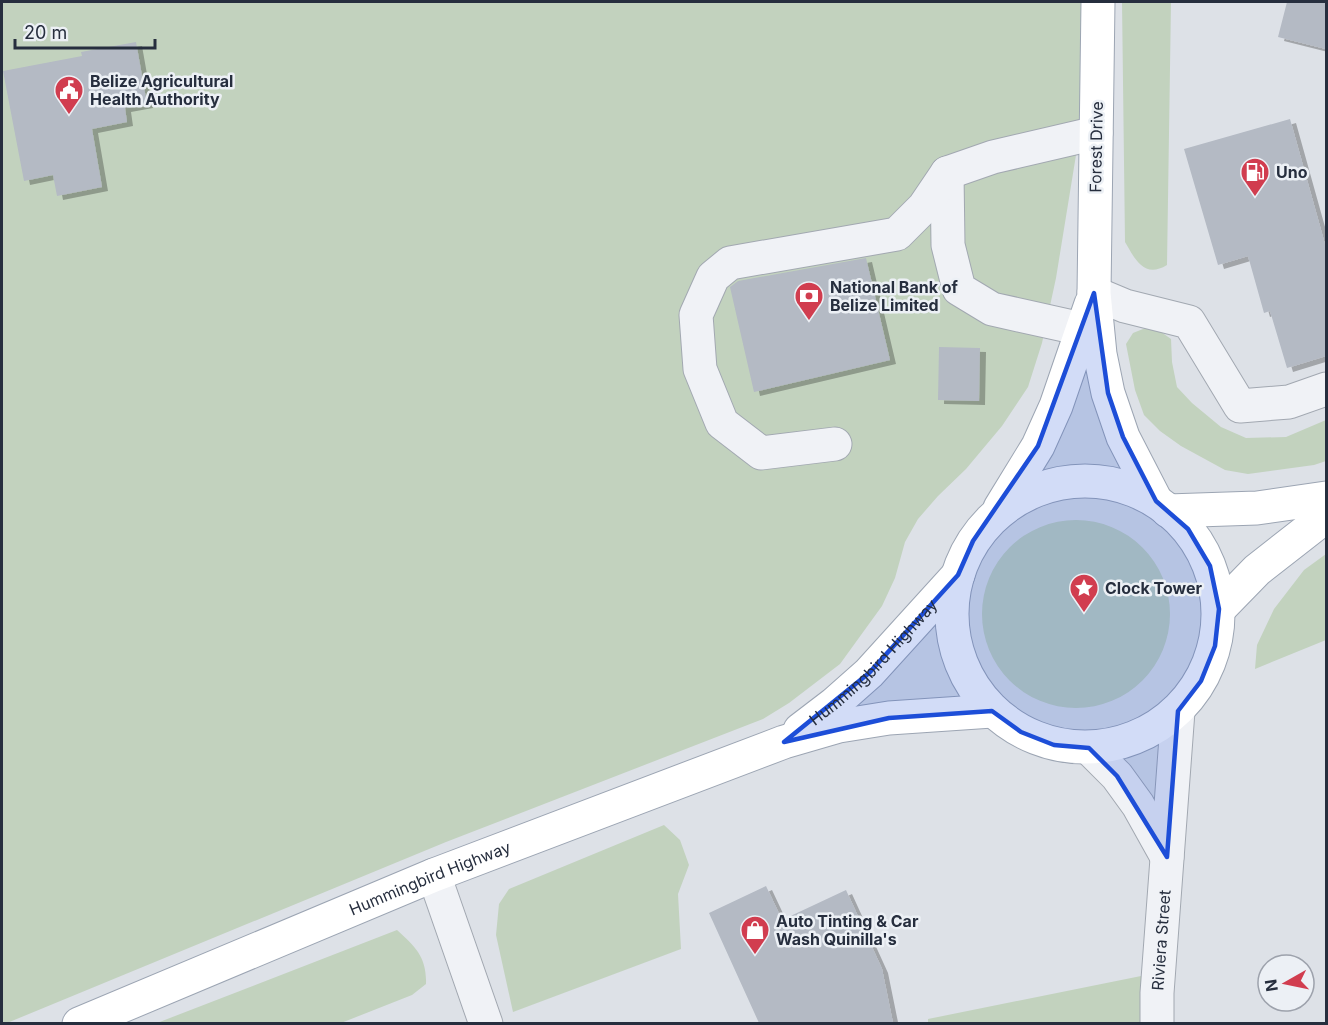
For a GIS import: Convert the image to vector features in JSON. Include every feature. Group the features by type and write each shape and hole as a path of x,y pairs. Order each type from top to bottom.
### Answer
{"main road":[{"name":"Forest Drive","path":"1098,2 1094,293 1100,354 1108,393 1123,437 1162,506"},
{"name":"Forest Drive","path":"997,513 1038,446 1056,406 1094,293"},
{"path":"1075,480 1117,484 1162,506 1188,529 1210,566 1219,609 1215,646 1201,681 1178,711 1152,730 1122,743 1089,748 1054,745 1021,732 992,711 970,682 956,648 951,612 957,575 973,541 997,513 1034,490 1075,480"},
{"path":"1162,506 1257,508 1326,498"},
{"path":"1219,609 1257,570 1326,516"},
{"name":"Hummingbird Highway","path":"784,742 834,704 869,673 957,575"},
{"name":"Hummingbird Highway","path":"79,1023 434,875 784,742 839,726 889,718 992,711"}],"street":[{"path":"835,444 761,453 722,423 700,369 696,315 713,277 730,263 897,234 924,207 947,173 993,157 1096,133"},
{"path":"947,173 948,245 959,289 992,309 1082,329"},
{"path":"1094,293 1125,306 1189,322 1240,406 1289,402 1326,389"},
{"name":"Riviera Street","path":"1157,1023 1178,711"},
{"path":"1089,748 1128,790 1167,857"},
{"path":"434,875 486,1023"}],"highlighted area":[{"path":"1094,293 1108,393 1123,437 1156,501 1188,529 1210,566 1219,609 1215,646 1201,681 1178,711 1167,857 1117,776 1089,748 1054,745 1021,732 992,711 889,718 784,742 869,673 958,575 973,541 1038,446"}],"green space":[{"path":"2,2 1098,2 1097,26 1056,278 1042,343 1028,387 1002,426 966,469 918,519 905,542 895,578 882,606 840,664 789,703 763,719 446,842 2,1024"},
{"path":"1122,2 1171,2 1167,265 1152,270 1141,265 1125,242"},
{"path":"1143,329 1157,329 1171,339 1172,362 1177,387 1221,427 1246,438 1286,437 1326,420 1326,461 1314,465 1248,474 1225,470 1181,446 1160,431 1144,415 1135,390 1126,344 1133,333"},
{"path":"1076,520 1103,524 1120,531 1142,548 1159,570 1166,587 1170,614 1166,641 1159,658 1142,680 1120,697 1103,704 1076,708 1049,704 1032,697 1010,680 993,658 986,641 982,614 986,587 993,570 1010,548 1032,531 1049,524"},
{"path":"1326,554 1326,640 1255,669 1257,645 1274,609 1304,570"},
{"path":"664,825 680,840 689,865 678,894 681,949 513,1012 496,935 499,904 509,889"},
{"path":"397,930 419,954 425,967 426,984 412,995 341,1023 157,1023"},
{"path":"1146,975 1149,1023 928,1024 928,1019"}],"building":[{"path":"1287,2 1326,2 1326,49 1278,37"},
{"name":"Belize Agricultural Health Authority","path":"136,42 147,104 125,108 127,122 92,129 102,187 57,196 53,175 24,181 3,71 82,56 81,52"},
{"name":"Uno","path":"1290,119 1326,248 1326,356 1287,368 1270,311 1264,313 1248,256 1218,265 1184,149"},
{"name":"National Bank of Belize Limited","path":"866,258 890,360 754,392 730,287 738,281"},
{"path":"939,347 980,348 979,401 938,400"},
{"path":"766,886 782,920 846,890 882,969 893,1023 759,1023 709,913"}],"place":[{"name":"Belize Agricultural Health Authority","path":"69,116"},
{"name":"Uno","path":"1255,198"},
{"name":"National Bank of Belize Limited","path":"809,322"},
{"name":"Clock Tower","path":"1084,614"},
{"name":"Auto Tinting & Car Wash Quinilla's","path":"755,956"}]}
